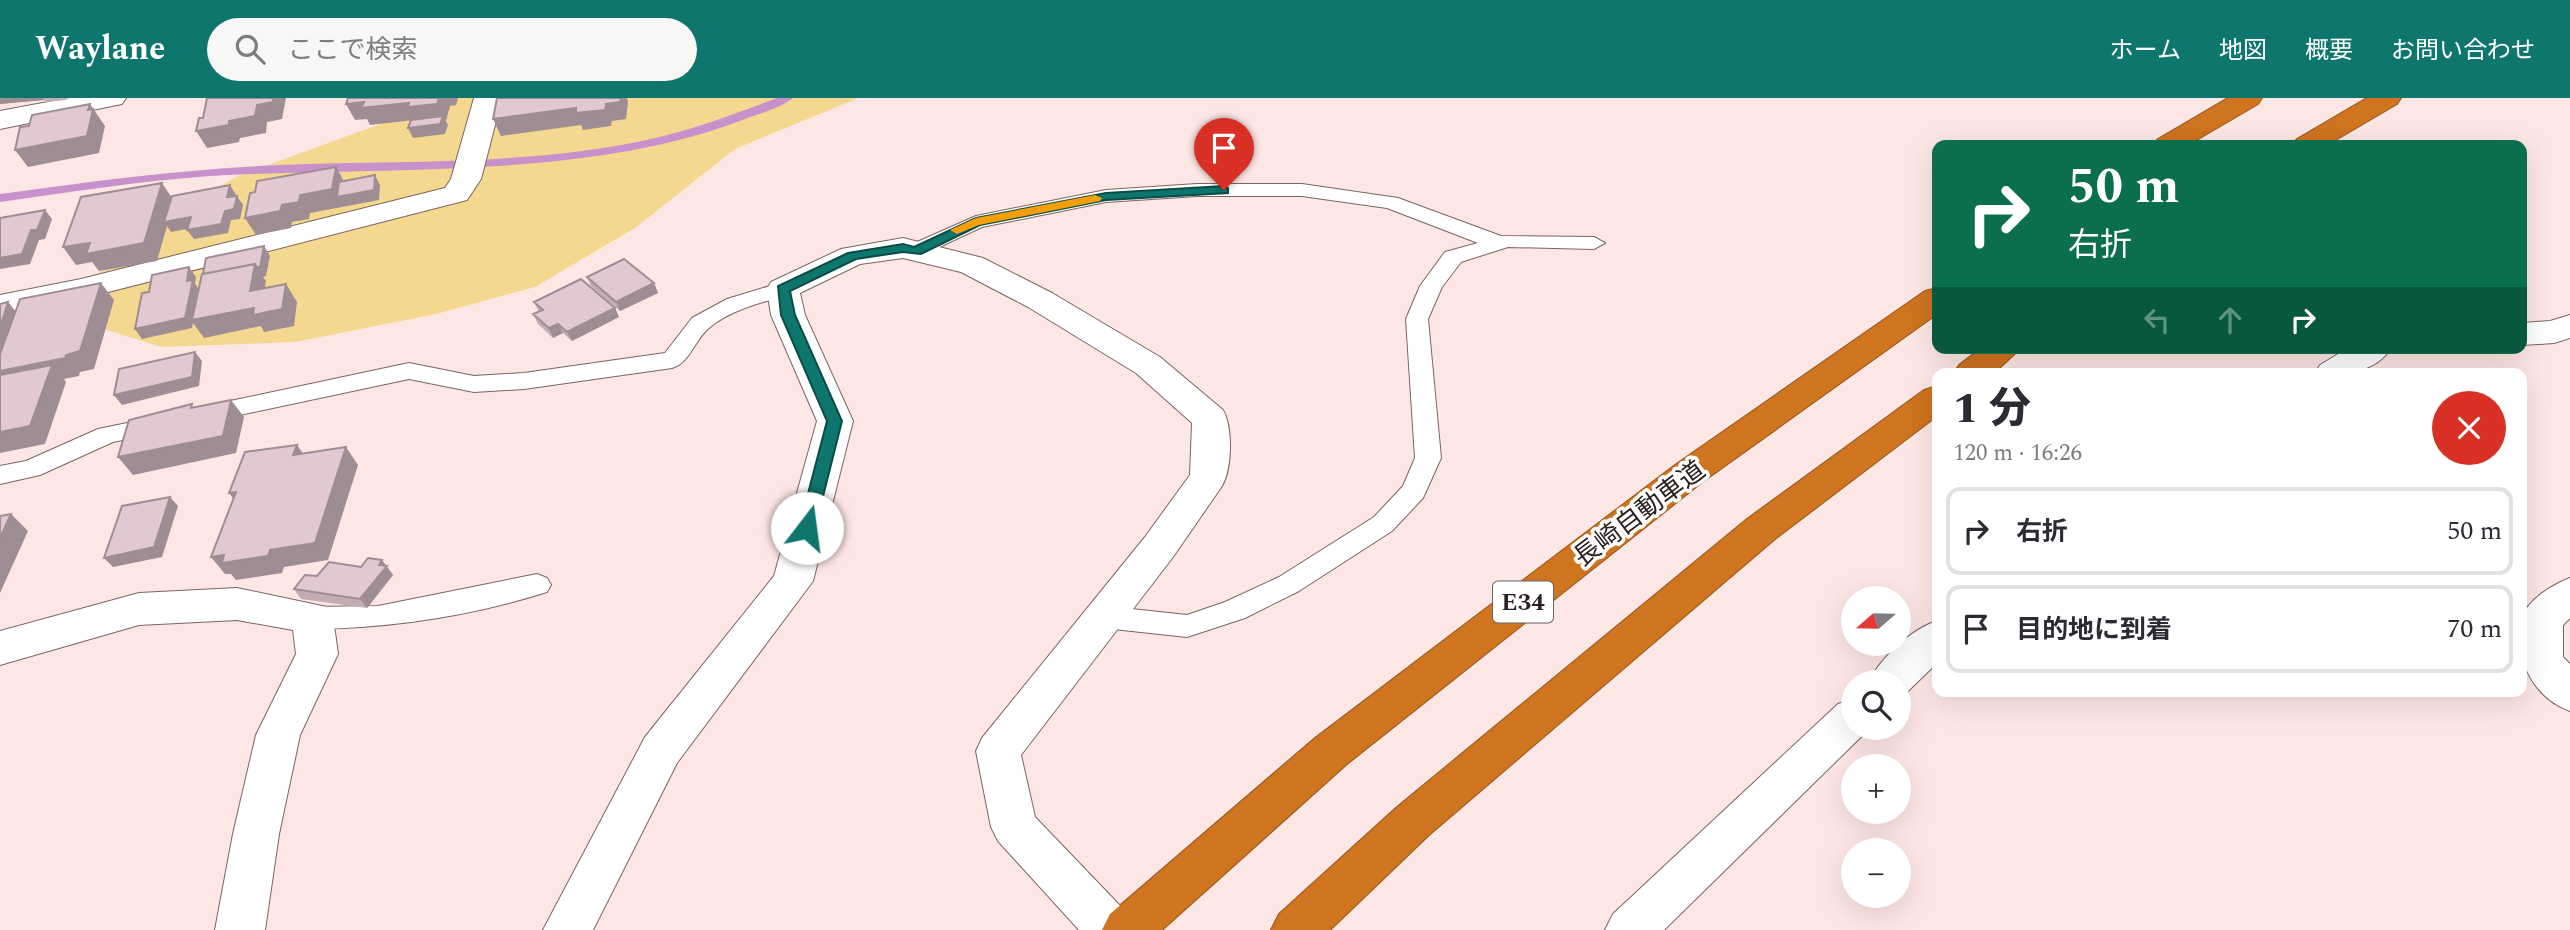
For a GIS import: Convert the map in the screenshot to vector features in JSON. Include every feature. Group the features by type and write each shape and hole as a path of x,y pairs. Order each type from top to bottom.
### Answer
{"highway":[{"path":"2177,140 2248,98"},
{"path":"2316,140 2387,98"},
{"name":"長崎自動車道","path":"1127,930 1331,751 1688,474 1932,302"},
{"path":"1978,368 1996,354"},
{"path":"1296,930 1413,821 1761,529 1932,402"}],"street":[{"path":"0,120 112,98"},
{"path":"0,306 94,286 456,194 466,178 485,111"},
{"path":"568,930 661,750 793,581 835,421 788,315 783,289 852,256 903,248 972,265 1040,300 1148,365 1210,419 1209,477 1104,617 998,751 1014,827 1111,930"},
{"path":"2527,334 2554,332 2570,326"},
{"path":"2340,368 2364,354"},
{"path":"2570,594 2542,619 2542,662 2570,693"},
{"path":"0,648 139,608 237,604 312,618 317,654 278,736 256,834 240,930"},
{"path":"1902,670 1932,642"},
{"path":"1630,930 1841,728"}],"lane":[{"path":"916,251 976,222 1106,196 1197,190 1302,190 1391,202 1499,243"},
{"path":"1104,617 1188,626 1235,610 1289,584 1383,524 1414,491 1429,458 1417,318 1431,286 1453,257 1499,243 1594,243"},
{"path":"0,475 31,469 107,435 409,371 474,384 524,381 672,360 699,323 736,304 783,289"},
{"path":"312,618 378,617 424,610 537,585"}],"shaded area":[{"path":"451,98 858,98 735,149 635,228 535,287 436,314 295,342 162,347 78,321 81,289 155,224 238,176"}],"building":[{"path":"207,98 273,98 273,102 257,105 255,116 229,121 229,125 196,131 199,118 203,118"},
{"path":"348,98 439,98 437,104 408,107 409,103 361,108 364,102 346,104"},
{"path":"497,98 621,98 620,102 606,104 605,110 576,113 576,108 493,119"},
{"path":"90,104 88,110 93,109 87,136 15,150 20,127 29,126 32,115"},
{"path":"443,116 440,124 408,128 411,120"},
{"path":"336,167 332,189 300,195 299,202 282,205 280,211 245,218 250,193 255,192 257,181"},
{"path":"375,175 374,190 337,197 339,182"},
{"path":"162,183 144,243 86,254 90,243 63,247 81,197"},
{"path":"230,185 227,197 237,196 234,209 225,211 221,224 187,230 191,217 164,222 172,196"},
{"path":"45,210 37,230 31,230 22,254 0,258 0,218"},
{"path":"264,246 260,267 255,264 203,274 206,258"},
{"path":"624,259 654,283 616,302 587,277"},
{"path":"255,264 250,291 286,284 282,309 253,315 254,308 192,320 202,274"},
{"path":"189,267 187,281 193,280 185,318 135,329 142,293 149,292 152,275"},
{"path":"581,279 615,308 567,332 558,324 549,328 533,314 543,310 534,302"},
{"path":"101,283 80,351 66,355 65,358 0,371 0,354 20,299"},
{"path":"8,302 0,328 0,304"},
{"path":"195,352 192,377 114,395 119,369"},
{"path":"52,365 30,426 0,432 0,375"},
{"path":"231,400 223,436 118,457 129,420 192,404 191,408"},
{"path":"297,445 293,455 346,447 315,543 270,550 268,556 222,563 224,555 211,557 236,492 229,493 245,452"},
{"path":"170,497 154,547 104,558 122,506"},
{"path":"11,514 0,538 0,516"},
{"path":"368,558 382,560 379,565 387,566 360,599 294,589 305,575 317,576 329,562 361,567"}],"waterway":[{"path":"0,198 128,180 206,173 427,165 576,154 649,143 720,124 787,98"}],"slow traffic":[{"path":"957,230 976,222 1095,198"}],"route":[{"path":"807,528 835,421 788,315 783,289 852,256 903,248 916,251 944,235 976,222 1106,196 1224,190"}]}
